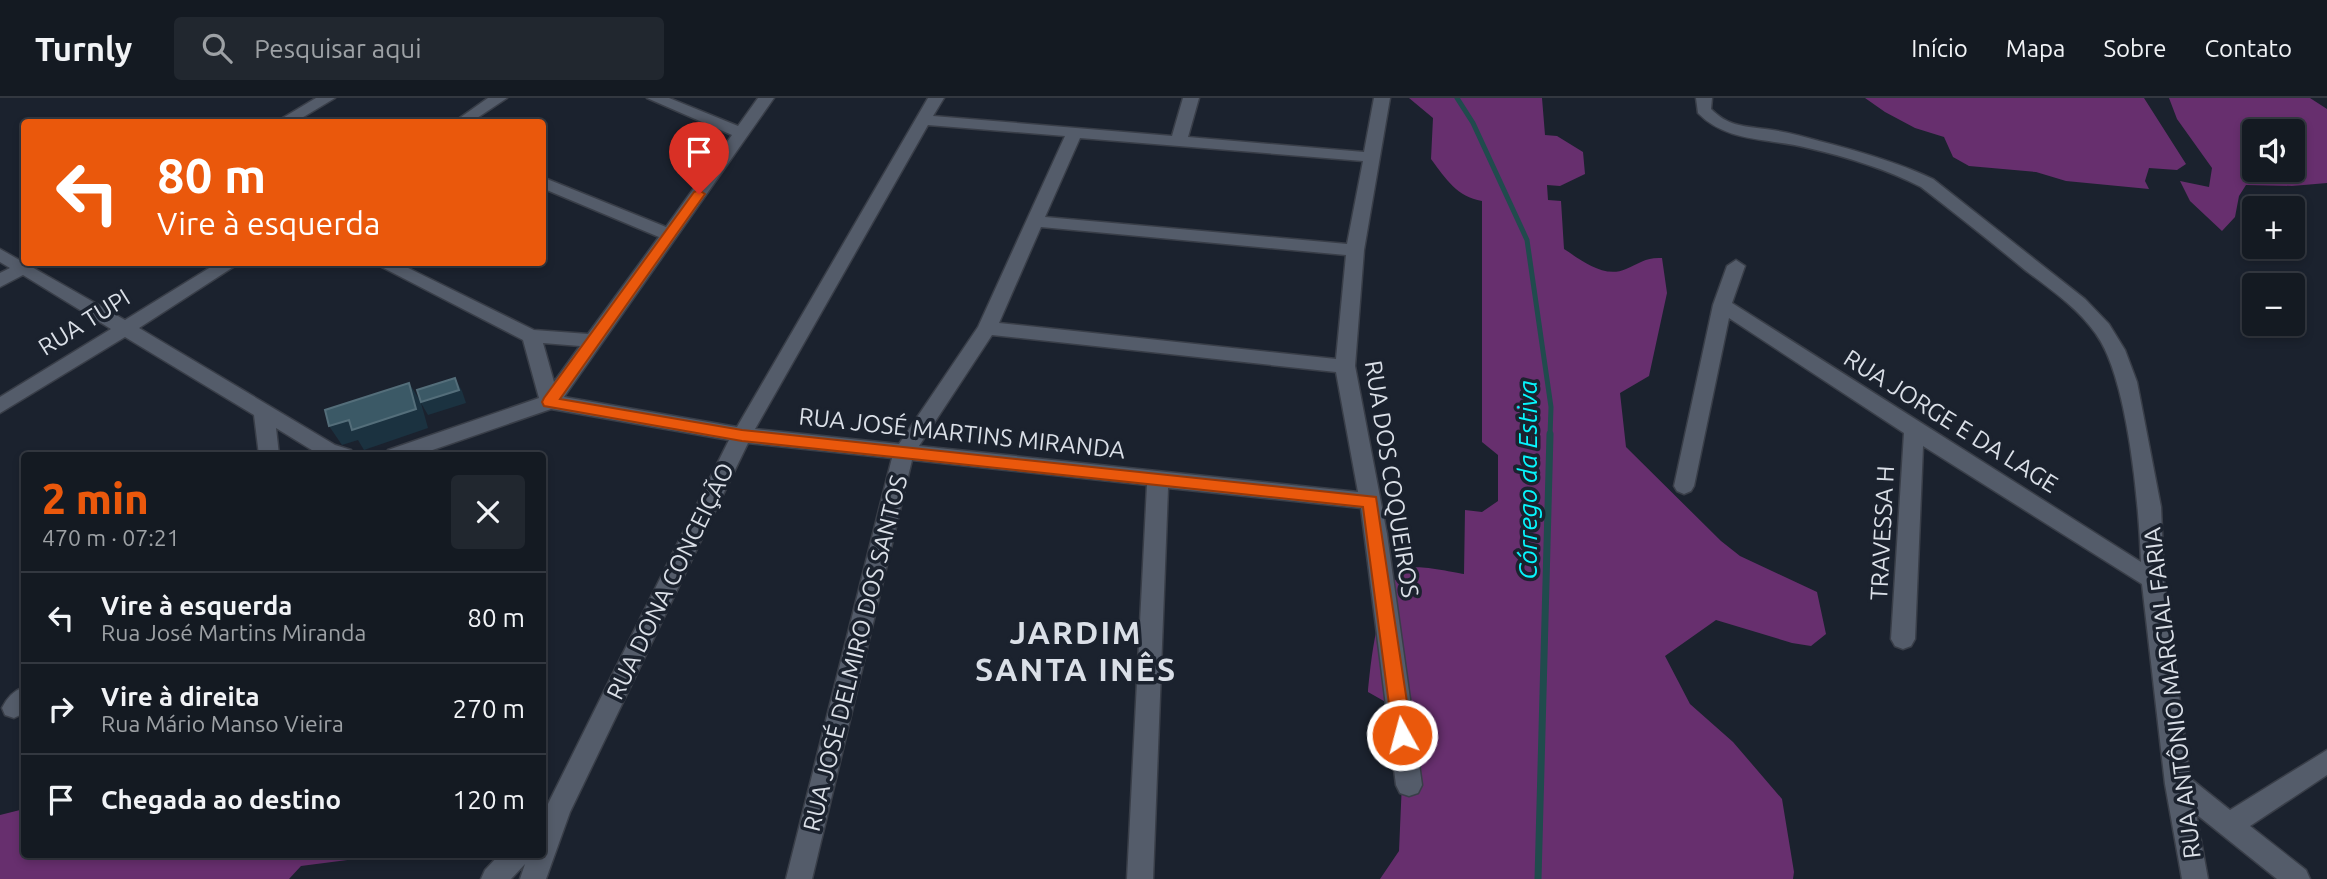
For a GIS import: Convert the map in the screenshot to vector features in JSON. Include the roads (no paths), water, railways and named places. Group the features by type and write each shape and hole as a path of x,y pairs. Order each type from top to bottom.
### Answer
{"street":[{"path":"289,119 327,98"},
{"path":"466,119 499,98"},
{"path":"655,98 741,134"},
{"path":"404,452 550,402 766,98"},
{"name":"RUA DONA CONCEIÇÃO","path":"550,819 742,435 936,98"},
{"path":"1179,141 1191,98"},
{"name":"RUA DOS COQUEIROS","path":"1382,98 1354,250 1345,366 1370,501 1409,785"},
{"name":"RUA ANTÔNIO MARCIAL FARIA","path":"1704,98 1703,110 1716,123 1733,131 1767,134 1813,144 1900,170 1927,183 2079,303 2102,328 2116,350 2127,382 2150,507 2153,580 2178,784 2195,879"},
{"path":"923,120 1370,157"},
{"name":"RUA JOSÉ DELMIRO DOS SANTOS","path":"799,879 904,453 987,328 1074,134"},
{"path":"546,184 670,235"},
{"path":"1034,221 1354,250"},
{"path":"0,254 21,269 334,452"},
{"name":"RUA TUPI","path":"0,406 225,266"},
{"path":"389,266 531,336 595,341"},
{"path":"1684,486 1722,305 1736,266"},
{"path":"0,281 21,269"},
{"name":"RUA JORGE E DA LAGE","path":"1722,305 1914,430 2153,580"},
{"path":"987,328 1345,366"},
{"path":"531,336 550,402"},
{"name":"RUA JOSÉ MARTINS MIRANDA","path":"550,402 742,435 1158,481 1370,501"},
{"path":"263,409 269,452"},
{"name":"TRAVESSA H","path":"1903,639 1914,430"},
{"path":"1140,879 1158,481"},
{"path":"2231,824 2327,761"},
{"path":"2178,784 2297,879"},
{"path":"494,879 513,858"},
{"name":"RUA DONA CONCEIÇÃO","path":"533,879 540,858"}],"waterway":[{"name":"Córrego da Estiva","path":"1457,98 1473,123 1527,240 1551,407 1550,436"},
{"name":"Córrego da Estiva","path":"1538,879 1550,434"}],"district":[{"name":"JARDIM SANTA INÊS","path":"1076,650"}]}
